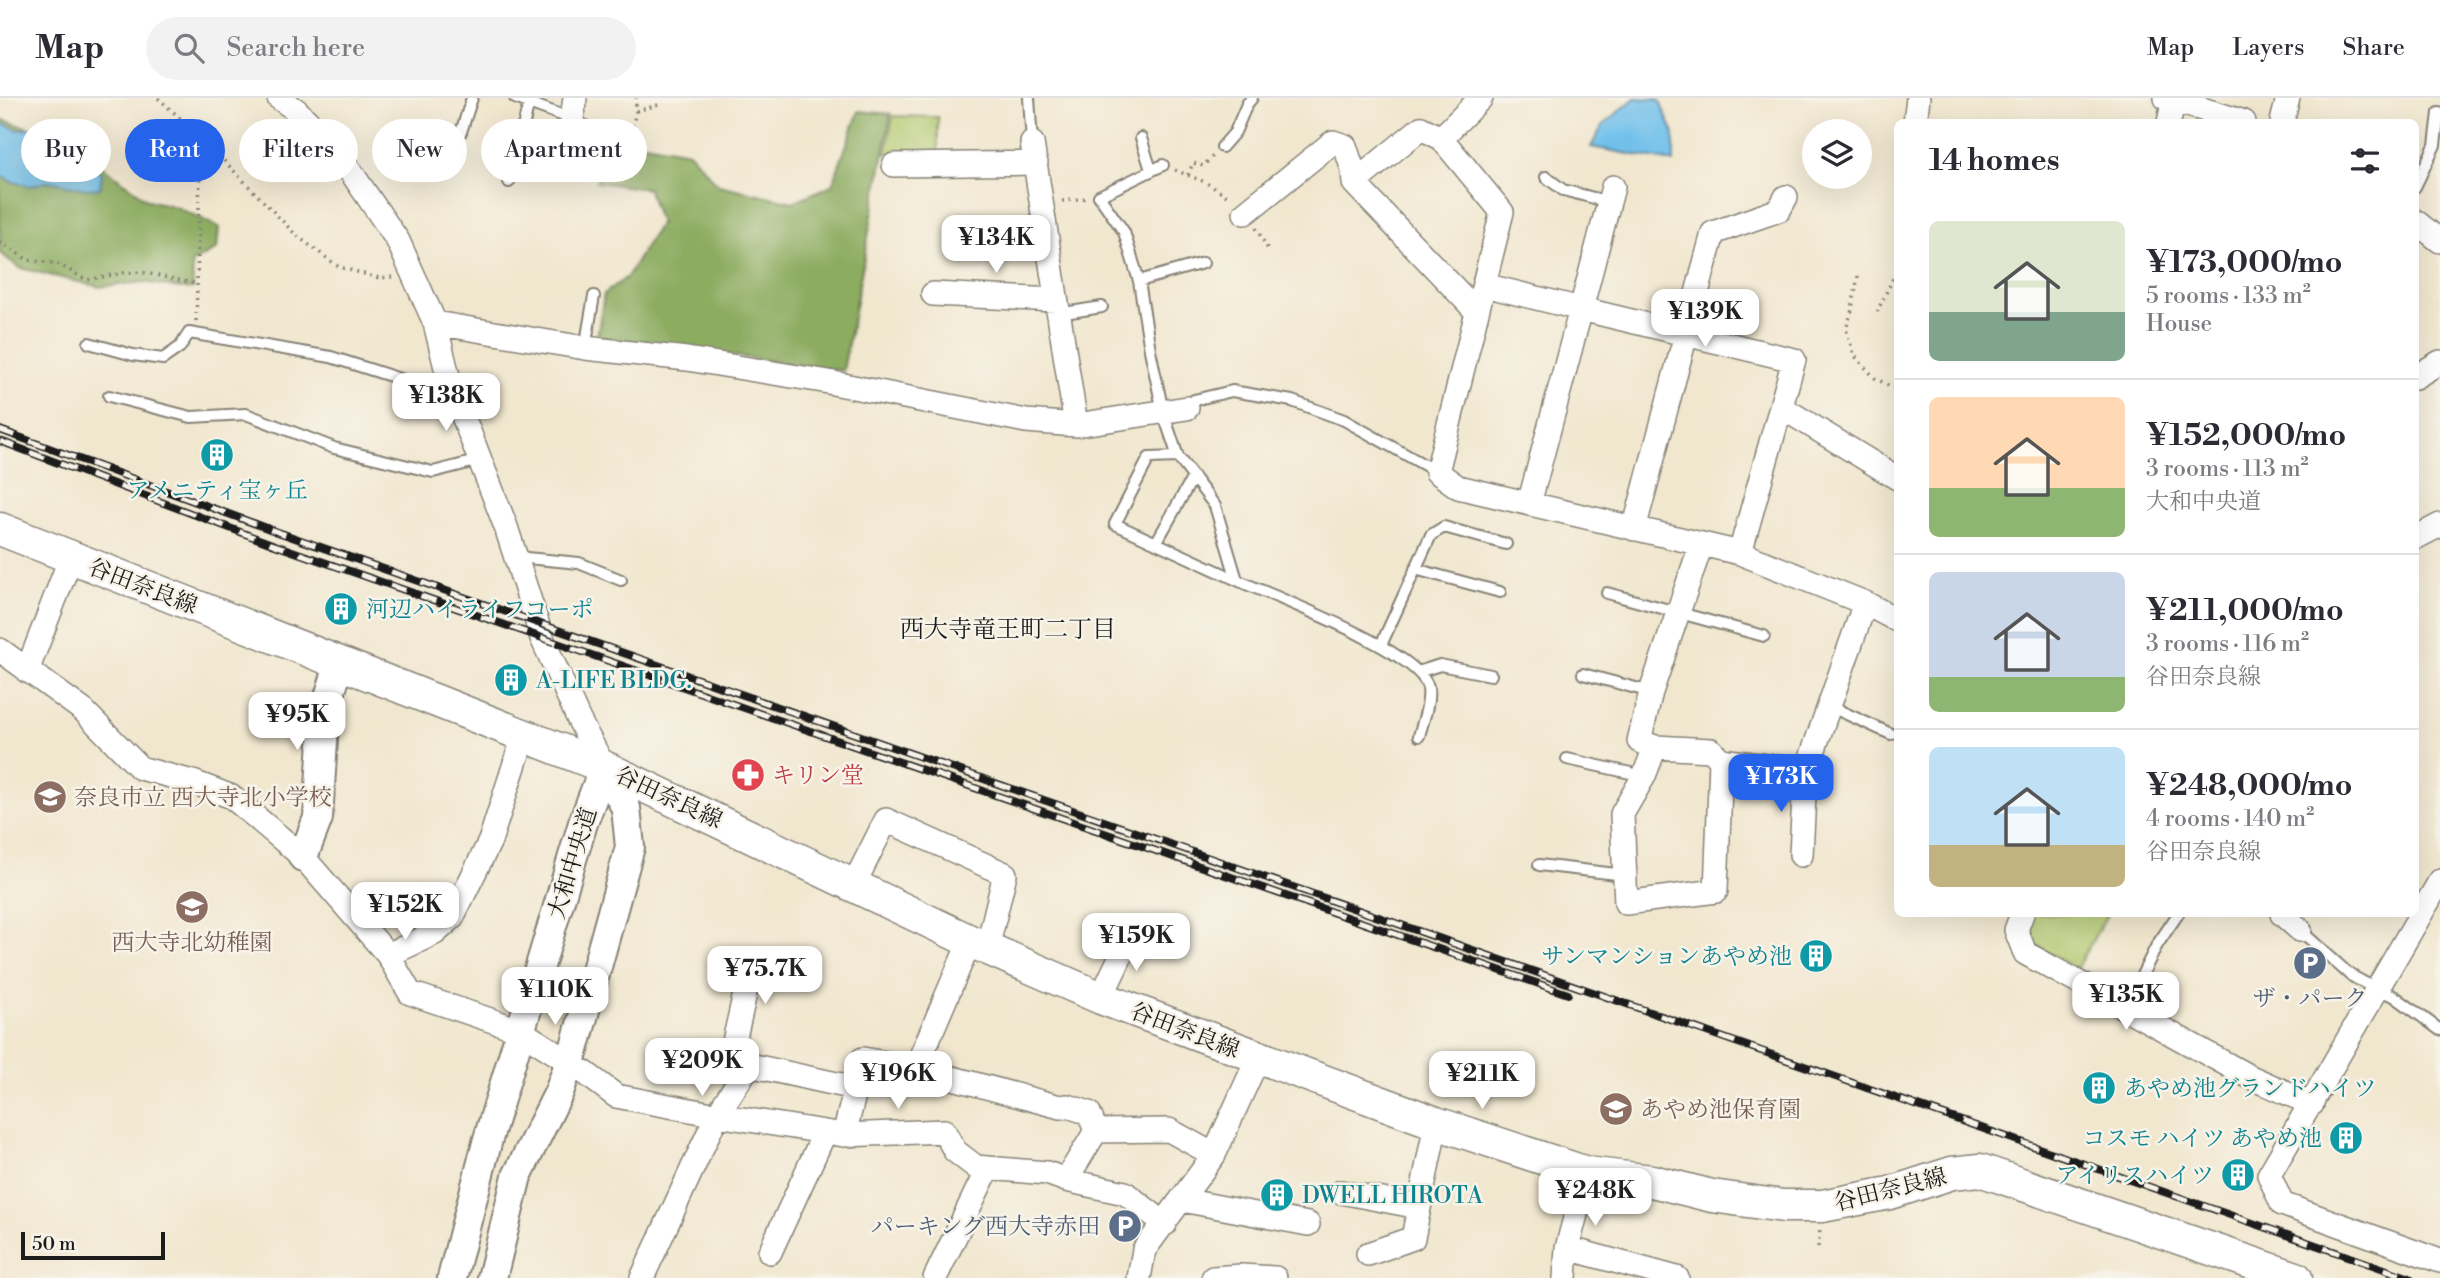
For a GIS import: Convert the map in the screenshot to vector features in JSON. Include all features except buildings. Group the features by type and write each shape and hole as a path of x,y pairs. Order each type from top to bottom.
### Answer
{"main road":[{"name":"谷田奈良線","path":"0,529 604,767 978,945 1101,998 1436,1123 1587,1173 1652,1181 1748,1203 1822,1206 1890,1193 1952,1173 1980,1170 2296,1278"}],"street":[{"path":"1441,138 1482,98"},
{"path":"1916,119 1918,98"},
{"path":"2169,119 2171,98 2235,119"},
{"path":"2283,119 2288,98"},
{"path":"292,102 336,150 398,242 435,323 449,380 516,556 542,638 579,720 604,767"},
{"path":"1354,183 1421,128 1441,138 1502,212 1437,472 1458,487 1740,553 1865,603 1894,618"},
{"path":"1245,213 1333,142 1345,146 1353,170 1354,183 1477,312"},
{"path":"894,165 1034,153 1076,425"},
{"path":"1529,504 1611,194"},
{"path":"1634,529 1713,233 1779,210 1786,197"},
{"path":"2419,224 2440,241"},
{"path":"1484,285 1794,360 1740,553"},
{"path":"933,294 1057,307"},
{"path":"435,323 585,348 687,359 823,381 1026,421 1076,425 1187,408"},
{"path":"2419,375 2440,362"},
{"path":"1781,407 1894,476"},
{"path":"2419,536 2440,525"},
{"path":"1701,545 1651,692 1639,741 1656,747 1711,750 1721,760 1793,769 1805,775"},
{"path":"27,671 71,557"},
{"path":"1801,855 1805,775 1865,603"},
{"path":"0,650 84,711 140,768 193,782 232,797 303,857 388,955 410,993 505,1025"},
{"path":"303,857 318,818 325,709 340,663"},
{"path":"388,955 435,933 452,918 490,841 524,735"},
{"path":"1656,747 1644,776 1622,814 1626,903 1716,891 1721,760"},
{"name":"大和中央道","path":"453,1278 488,1139 583,823 604,767"},
{"name":"大和中央道","path":"492,1278 517,1177 559,1092 574,1051 630,847 626,808 604,767"},
{"path":"853,886 886,820 1005,874 978,945 916,1068"},
{"path":"2419,905 2440,881"},
{"path":"2021,917 2016,930 2025,953 2248,1076 2312,1104"},
{"path":"2285,917 2300,930"},
{"path":"2413,917 2312,1104 2269,1175 2282,1204 2440,1261"},
{"path":"1101,998 1133,930"},
{"path":"752,963 730,1059 855,1087"},
{"path":"530,1037 560,1056"},
{"path":"1139,1278 1144,1250 1214,1155 1258,1058"},
{"path":"770,1252 835,1133 855,1087 863,1059 916,1068 1060,1107 1069,1107 1088,1113 1096,1131"},
{"path":"642,1278 717,1115 749,1065"},
{"path":"584,1072 616,1096 717,1115 835,1133 944,1131 955,1151 976,1167 1047,1173 1125,1193 1165,1224"},
{"path":"1367,1254 1413,1238 1436,1123"},
{"path":"1096,1131 1169,1130 1214,1155"},
{"path":"1066,1180 1096,1131"},
{"path":"940,1276 946,1250 988,1168"},
{"path":"1565,1278 1567,1248 1587,1173"},
{"path":"1341,1192 1419,1207"},
{"path":"1182,1200 1308,1224"},
{"path":"1567,1248 1677,1278"},
{"path":"1213,1278 1275,1278"}],"lane":[{"path":"465,119 472,98"},
{"path":"515,98 528,103 573,109"},
{"path":"1029,98 1034,153"},
{"path":"1222,147 1235,132 1252,98"},
{"path":"524,119 528,103"},
{"path":"2419,179 2435,145 2439,113"},
{"path":"1141,138 1151,170"},
{"path":"1163,165 1099,196 1124,232 1139,281 1163,412 1178,457 1215,506 1237,580"},
{"path":"1546,177 1563,190 1611,194"},
{"path":"1139,281 1203,263"},
{"path":"585,348 594,296"},
{"path":"1057,307 1102,307"},
{"path":"89,343 133,355 163,359 180,347 189,333 331,357 419,386 449,380"},
{"path":"1187,408 1194,400 1232,391 1292,401 1343,420 1437,472"},
{"path":"109,397 191,417 246,414 334,448 433,472 480,460"},
{"path":"1178,457 1149,458 1115,524 1381,645 1412,664 1428,686 1427,706 1419,736"},
{"path":"1156,543 1193,477"},
{"path":"1381,645 1431,535 1444,527 1506,544"},
{"path":"516,556 579,564 621,580"},
{"path":"1415,569 1500,592"},
{"path":"1606,593 1764,636"},
{"path":"1418,672 1440,665 1491,675"},
{"path":"1583,674 1651,692"},
{"path":"1829,706 1891,734"},
{"path":"1567,759 1644,776"},
{"path":"1539,865 1625,875"},
{"path":"2126,1007 2157,945 2176,917"},
{"path":"2300,930 2350,975 2395,996 2440,1030"}],"path":[{"path":"158,98 181,119"},
{"path":"634,119 636,98"},
{"path":"636,111 662,104"},
{"path":"225,162 297,236 339,267 379,278 413,275"},
{"path":"1188,175 1193,163 1203,166"},
{"path":"1163,165 1224,193 1245,213 1269,251"},
{"path":"195,334 200,182"},
{"path":"1043,203 1099,196"},
{"path":"0,242 28,260 58,264 87,280 141,272 197,284"},
{"path":"1858,276 1846,329 1854,355 1875,378 1894,388"},
{"path":"1877,312 1894,276"}],"green space":[{"path":"859,111 891,114 843,371 597,337 604,294 627,277 660,223 648,189 596,182 647,182 647,144 689,152 718,185 793,202 832,185"},
{"path":"893,116 938,117 938,155 886,154"},
{"path":"0,119 21,126 21,182 111,182 111,173 148,200 176,207 219,227 217,249 192,262 193,288 185,289 144,282 100,287 20,268 0,253"},
{"path":"2030,917 2106,917 2076,969 2031,942 2025,930"}],"water":[{"path":"1635,98 1660,101 1674,134 1674,162 1591,147 1603,125"},
{"path":"0,123 21,130 21,182 45,182 31,186 10,181 0,175"},
{"path":"54,182 101,182 100,188 86,189"}],"railway":[{"path":"0,430 275,531 2410,1278"},
{"path":"0,441 272,544 1568,994"}],"place":[{"name":"アメニティ宝ヶ丘","path":"217,455"},
{"name":"河辺ハイライフコーポ","path":"341,609"},
{"name":"A-LIFE BLDG.","path":"511,680"},
{"name":"キリン堂","path":"748,775"},
{"name":"奈良市立 西大寺北小学校","path":"50,797"},
{"name":"西大寺北幼稚園","path":"192,907"},
{"name":"サンマンションあやめ池","path":"1816,956"},
{"name":"ザ・パーク","path":"2310,963"},
{"name":"あやめ池グランドハイツ","path":"2099,1088"},
{"name":"あやめ池保育園","path":"1616,1109"},
{"name":"コスモ ハイツ あやめ池","path":"2346,1138"},
{"name":"アイリスハイツ","path":"2238,1175"},
{"name":"DWELL HIROTA","path":"1277,1195"},
{"name":"パーキング西大寺赤田","path":"1125,1226"}],"district":[{"name":"西大寺竜王町二丁目","path":"1008,629"}]}
